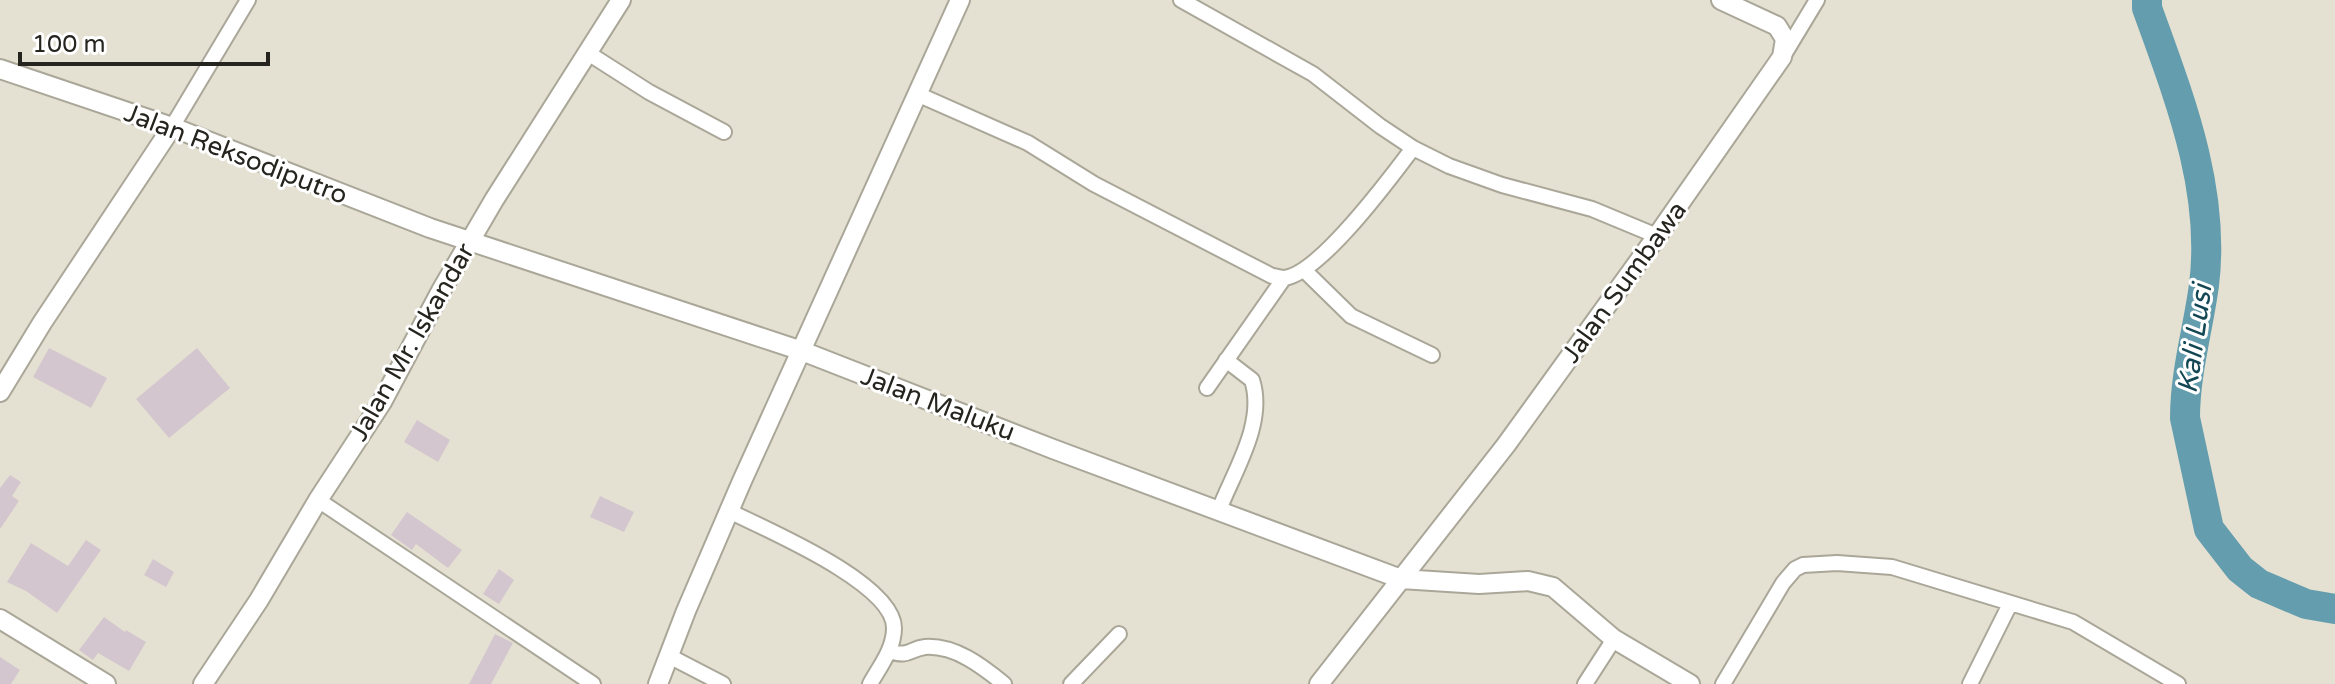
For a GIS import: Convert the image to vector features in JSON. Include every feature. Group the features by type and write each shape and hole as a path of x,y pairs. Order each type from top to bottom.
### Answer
{"main road":[{"name":"Jalan Mr. Iskandar","path":"203,684 382,402 471,240 620,0"},
{"path":"658,684 729,511 960,0"},
{"path":"1721,0 1777,26 1785,39 1782,57"},
{"name":"Jalan Sumbawa","path":"1319,684 1506,445 1782,57"},
{"name":"Jalan Reksodiputro","path":"0,69 172,127 430,228 471,240"},
{"path":"0,392 172,127"},
{"name":"Jalan Maluku","path":"471,240 802,351 1038,444 1401,579 1479,584 1543,583 1553,587 1614,639 1690,684"},
{"path":"0,619 106,684"}],"street":[{"path":"172,127 248,0"},
{"path":"1181,0 1313,74 1413,148 1449,166 1502,185 1592,209 1657,236"},
{"path":"1782,57 1817,0"},
{"path":"588,53 640,86 724,132"},
{"path":"917,94 1028,143 1094,184 1272,276 1284,278 1304,270 1365,212 1413,148"},
{"path":"1304,270 1351,316 1432,355"},
{"path":"1207,388 1284,278"},
{"path":"1219,510 1251,432 1255,401 1252,380 1226,360"},
{"path":"318,500 593,684"},
{"path":"729,511 819,555 859,581 885,608 893,620 890,651 870,684"},
{"path":"1723,684 1783,583 1795,569 1803,565 1837,563 1892,567 2073,622 2178,684"},
{"path":"1970,684 2010,604"},
{"path":"1071,684 1119,634"},
{"path":"1585,684 1614,639"},
{"path":"890,651 903,655 923,647 948,650 968,658 1004,684"},
{"path":"669,656 723,684"}],"building":[{"path":"49,348 107,378 91,408 33,377"},
{"path":"197,348 230,388 169,438 136,399"},
{"path":"417,420 450,440 438,462 404,442"},
{"path":"10,475 21,482 12,496 19,501 0,529 0,488"},
{"path":"600,496 634,512 624,532 590,517"},
{"path":"407,512 462,550 448,568 416,544 412,550 391,535"},
{"path":"86,540 101,550 57,613 7,582 31,543 68,566"},
{"path":"153,559 174,572 166,587 144,575"},
{"path":"499,569 514,580 499,604 483,594"},
{"path":"104,617 146,642 129,671 98,653 93,660 79,650"},
{"path":"495,634 513,643 491,684 469,684"},
{"path":"0,657 20,670 11,684 0,684"}],"waterway":[{"name":"Kali Lusi","path":"2147,0 2192,144 2205,214 2204,285 2189,368 2185,418 2209,529 2240,569 2259,584 2306,604 2335,609"}]}
